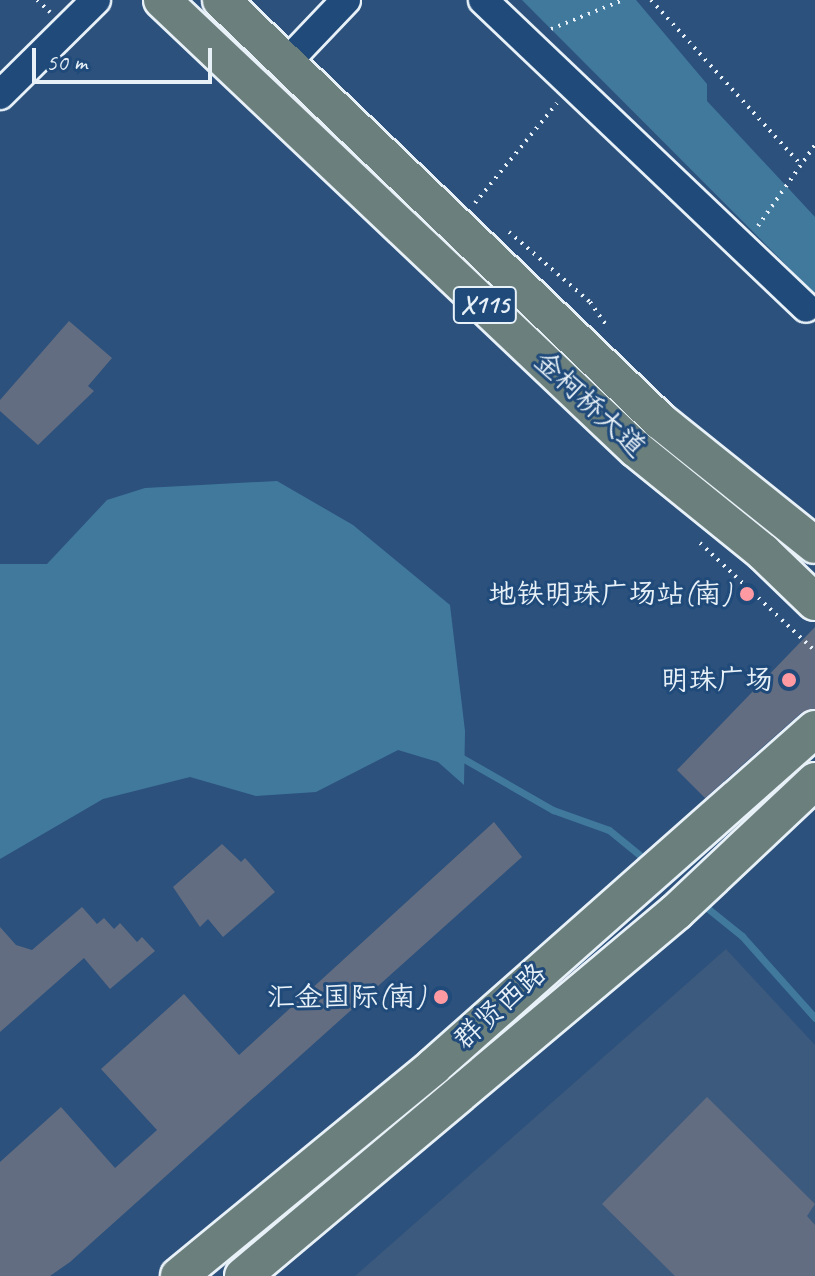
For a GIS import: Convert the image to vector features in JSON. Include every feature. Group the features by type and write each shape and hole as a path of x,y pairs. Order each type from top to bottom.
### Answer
{"main road":[{"name":"金柯桥大道","path":"162,0 636,449 763,552 815,602"},
{"name":"金柯桥大道","path":"221,0 660,421 815,545"},
{"name":"群贤西路","path":"179,1276 433,1067 815,729"},
{"name":"群贤西路","path":"243,1276 676,912 815,781"}],"street":[{"path":"0,95 96,0"},
{"path":"286,63 346,0"},
{"path":"483,0 806,308"}],"path":[{"path":"544,32 623,0"},
{"path":"651,0 801,165"},
{"path":"475,203 572,85"},
{"path":"752,236 815,145"}],"shaded area":[{"path":"522,0 636,0 707,84 707,101 815,217 815,294"},
{"path":"277,481 353,525 450,605 465,731 464,785 438,762 398,750 316,792 256,796 190,777 103,799 0,859 0,564 47,564 107,500 145,488"},
{"path":"726,949 815,1045 815,1276 355,1276"}],"building":[{"path":"69,321 112,358 88,386 94,391 38,445 0,411 0,400"},
{"name":"明珠广场","path":"815,627 815,709 801,713 705,798 677,770"},
{"path":"494,822 522,857 70,1262 50,1276 0,1276 0,1162 61,1107 115,1168 157,1130 101,1069 184,994 239,1055"},
{"path":"222,844 241,862 245,858 275,892 223,937 208,919 200,927 173,887"},
{"path":"82,907 97,924 104,918 114,929 120,923 137,942 142,937 155,951 110,989 84,958 0,1032 0,927 16,945 32,950"},
{"path":"707,1097 815,1204 807,1216 815,1225 815,1276 675,1276 602,1204"}],"waterway":[{"path":"457,755 553,810 609,830 647,861"},
{"path":"701,903 742,936 815,1018"}],"place":[{"name":"地铁明珠广场站(南)","path":"747,594"},
{"name":"明珠广场","path":"789,680"},
{"name":"汇金国际(南)","path":"441,997"}]}
